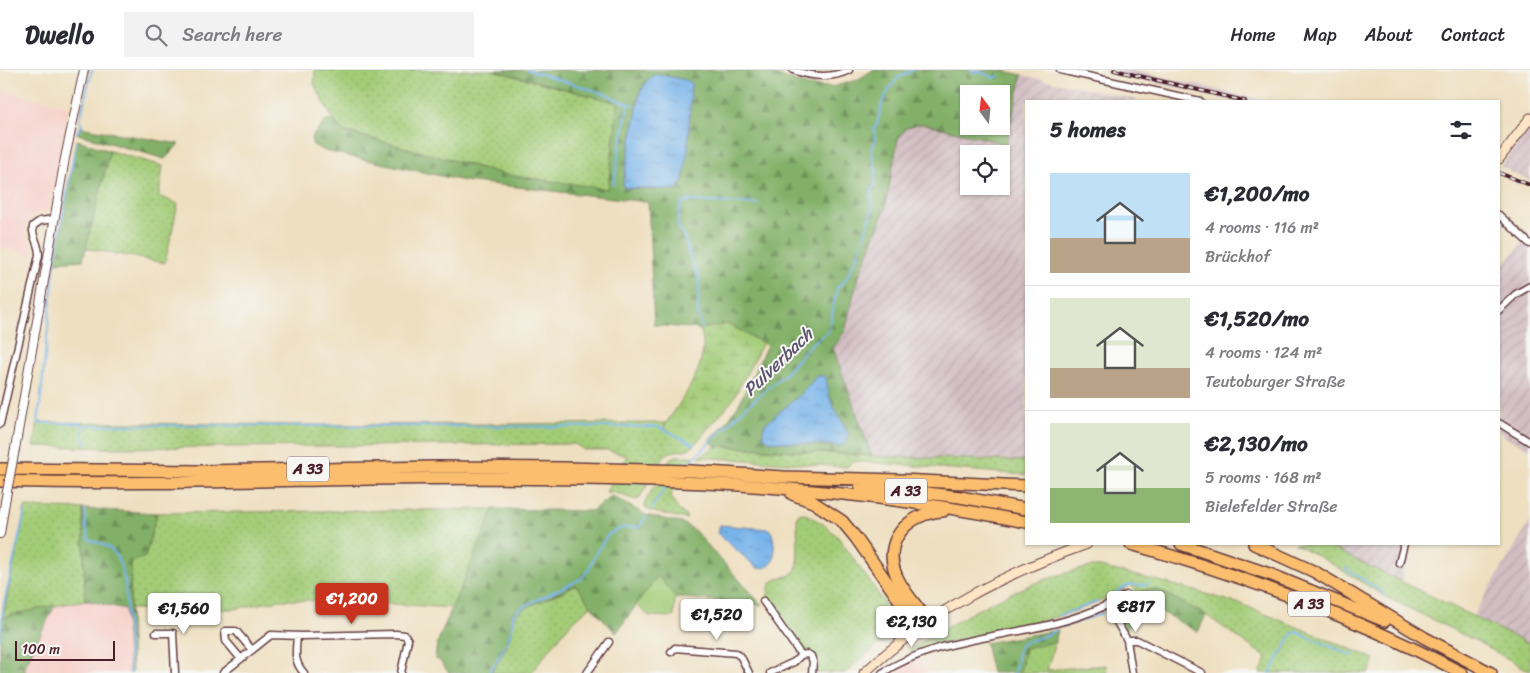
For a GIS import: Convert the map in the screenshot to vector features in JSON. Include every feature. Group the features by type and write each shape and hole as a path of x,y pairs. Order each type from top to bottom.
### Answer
{"highway":[{"name":"A 33","path":"0,469 201,471 486,467 692,471 784,477 928,493 1025,509"},
{"path":"784,477 1025,486"},
{"name":"A 33","path":"0,481 198,482 402,479 686,482 858,496 968,510 1025,522"},
{"path":"753,487 799,496 826,509 842,521 923,625"},
{"path":"923,625 897,577 892,558 895,542 903,527 920,515 933,512 968,510"},
{"name":"A 33","path":"1134,545 1227,573 1343,617 1420,651 1462,673"},
{"name":"A 33","path":"1184,545 1272,574 1425,638 1492,673"},
{"path":"1256,545 1315,572 1425,638"}],"main road":[{"path":"1500,158 1530,118"},
{"path":"864,673 923,625 962,599 1035,563 1084,545"}],"street":[{"path":"0,534 69,135 84,70"},
{"path":"793,70 822,76 835,75 849,70"},
{"path":"1060,70 1195,100"},
{"path":"1500,216 1530,244"},
{"path":"0,424 39,255 39,248 33,235 33,226 40,220 54,219"},
{"path":"1500,309 1516,294 1530,286"},
{"path":"1500,424 1530,442"},
{"path":"1399,563 1404,545"},
{"path":"882,673 908,660 948,646 1065,620 1107,605 1126,595"},
{"path":"763,601 801,655"},
{"path":"1107,605 1127,640 1132,673"},
{"path":"240,659 226,641 225,631 236,631 252,650"},
{"path":"156,633 173,632 175,673"},
{"path":"223,673 271,635 405,635 408,640 401,673"},
{"path":"297,636 296,660 304,673"},
{"path":"1127,640 1137,640 1202,673"},
{"path":"587,673 609,642"},
{"path":"671,652 675,648 736,653 749,673"},
{"path":"770,673 794,662 801,655 807,654 811,656 812,673"}],"shaded area":[{"path":"1099,70 1133,70 1261,100 1230,100"},
{"path":"1022,75 1138,100 1025,100 1025,461 872,456 833,348 845,331 857,281 885,209 898,139 906,128 917,124 925,124 960,133 960,135 970,135 1006,144 1008,135 1010,135 1010,127"},
{"path":"0,90 68,106 49,209 28,219 25,225 26,236 32,246 34,255 0,247"},
{"path":"1530,128 1530,180 1509,172 1509,170 1500,166"},
{"path":"1528,237 1530,240 1530,449 1507,438 1500,432 1500,262 1503,265"},
{"path":"1530,522 1530,644 1473,616"},
{"path":"1326,545 1410,545 1401,581"},
{"path":"85,600 125,609 129,673 25,673 25,666 55,605"},
{"path":"921,659 925,673 890,673 913,662"}],"green space":[{"path":"315,70 492,70 619,103 608,190 507,175 343,131 333,119 314,84"},
{"path":"492,70 760,70 809,86 832,87 857,80 873,70 1000,70 1022,75 1010,127 1010,85 960,85 960,133 925,124 917,124 906,128 898,139 885,209 857,281 845,331 833,348 872,456 716,446 709,441 726,423 740,402 767,345 728,324 700,329 654,325 648,202 464,181 325,151 313,145 311,138 327,120 333,119 343,131 507,175 608,189 618,103","holes":["654,75 690,92 688,150 683,182 651,189 625,188 623,183 640,93 645,82"]},
{"path":"79,127 179,144 165,159 78,134"},
{"path":"970,135 1008,135 1006,144"},
{"path":"77,140 110,151 83,260 54,262"},
{"path":"110,151 163,166 159,196 178,204 165,263 85,248"},
{"path":"728,324 763,343 732,401 694,445 664,428 688,390 699,366 703,353 700,329"},
{"path":"38,422 325,425 666,423 665,428 694,445 691,448 665,455 638,500 606,492 627,456 607,450 584,450 575,444 108,448 34,446"},
{"path":"716,446 872,456 1025,461 1025,475 853,461 847,467 699,457"},
{"path":"676,456 693,456 671,494 679,510 687,517 686,519 653,512 645,506 645,502 670,459"},
{"path":"612,496 646,515 682,523 694,530 762,605 675,597 658,576 616,633 591,606 576,585 525,608 515,615 506,646 491,673 449,673 439,660 435,659 437,643 494,509 591,511"},
{"path":"25,507 83,509 85,600 3,617"},
{"path":"83,509 157,513 145,557 131,562 132,673 129,673 125,609 85,600"},
{"path":"494,509 453,608 348,601 280,600 234,609 130,609 131,562 145,557 157,513"},
{"path":"804,513 825,525 838,537 897,622 893,632 845,673 815,673 814,655 800,649 767,602 769,587 772,582 788,576 796,570 798,564 797,517 799,514"},
{"path":"1297,545 1326,545 1530,644 1530,671 1476,641 1388,598"},
{"path":"1100,567 1167,583 1241,604 1375,659 1369,673 1260,673 1267,658 1206,615 1160,591 1148,590 1137,593 1131,585 1105,599 1078,610 1023,626 938,645 910,654 909,651 929,638 997,600 1068,572"},
{"path":"658,576 675,597 674,617 649,616 636,605"},
{"path":"577,585 591,606 570,624 531,673 491,673 506,646 515,615 525,608"},
{"path":"1152,589 1160,591 1206,615 1198,632 1145,603 1125,631 1112,609 1136,594"},
{"path":"55,605 25,666 25,673 0,673 0,631 3,617"},
{"path":"1058,630 1055,642 1025,648 1020,673 992,673 985,643"},
{"path":"1055,642 1047,670 1106,665 1107,673 1020,673 1025,647"}],"water":[{"path":"657,74 686,80 691,83 688,150 683,179 678,188 674,190 625,188 623,183 640,93 649,79"},
{"path":"817,376 826,377 829,396 849,435 844,445 770,441 764,437 763,430 765,424 800,395"},
{"path":"720,525 769,529 773,536 774,549 774,558 771,565 757,568 717,533"}],"waterway":[{"path":"77,132 82,126 80,119 92,70"},
{"path":"528,70 609,95 633,105"},
{"name":"Pulverbach","path":"685,467 745,408 786,373 811,344 829,331 837,288 846,279 858,254 872,211 872,190 875,185 876,171 871,150 875,142 874,129 883,100 898,78 913,70"},
{"name":"Pulverbach","path":"970,70 981,72 994,78 999,76"},
{"path":"613,185 628,104"},
{"path":"76,142 55,260 38,423 78,423 83,425 659,427 694,444"},
{"path":"702,328 698,316 699,278 677,223 681,204 688,201 758,204"},
{"path":"83,425 83,437 87,444"},
{"name":"Pulverbach","path":"651,509 666,487"},
{"path":"85,510 86,529 90,540 112,550 119,562"},
{"path":"0,638 3,608 25,511"},
{"name":"Pulverbach","path":"489,673 508,638 513,615 524,606 581,579 589,569 597,551 608,535 621,528 639,527 646,517"},
{"path":"120,564 125,581 130,673"},
{"path":"1345,568 1382,592 1384,596"},
{"path":"1108,597 1128,585 1146,585 1149,583"},
{"path":"1116,609 1138,594"},
{"path":"1058,616 1097,602"},
{"path":"1063,627 1103,613"},
{"path":"1014,673 1020,645 1048,635 1056,630"},
{"path":"1270,673 1292,634 1296,632 1351,655 1354,654"}],"railway":[{"path":"1114,70 1241,100"},
{"path":"1500,173 1530,185"}]}
